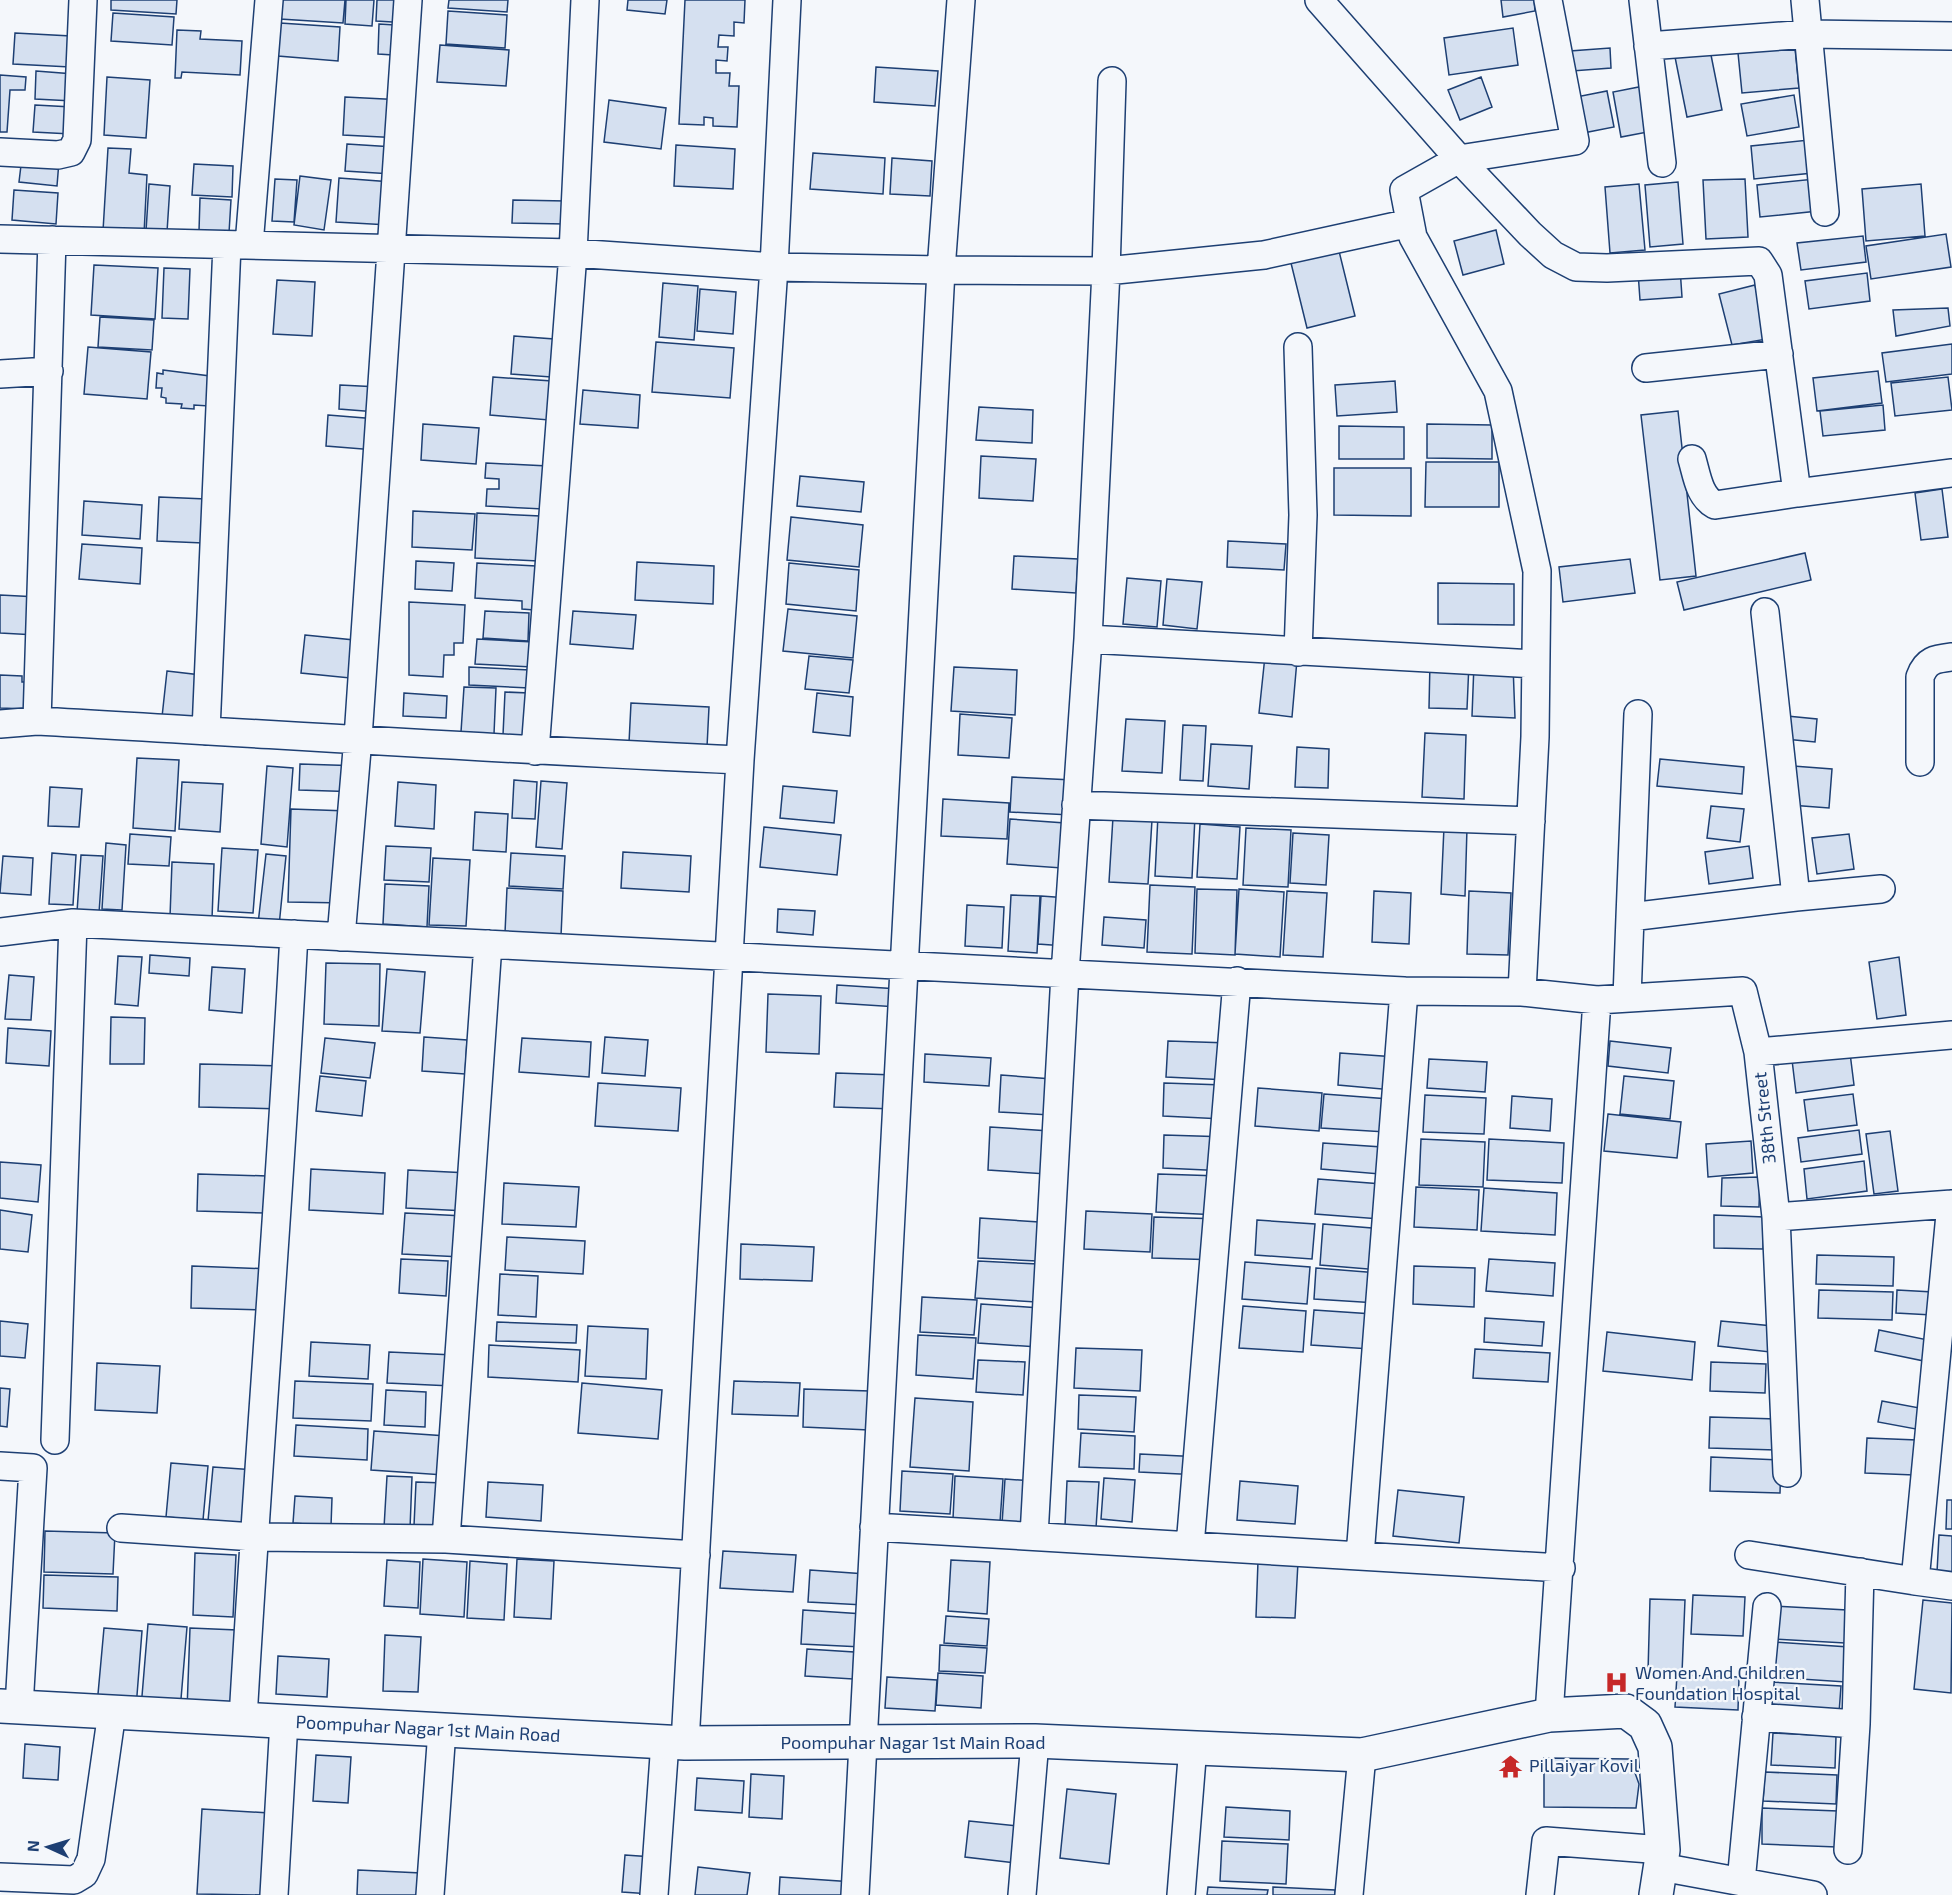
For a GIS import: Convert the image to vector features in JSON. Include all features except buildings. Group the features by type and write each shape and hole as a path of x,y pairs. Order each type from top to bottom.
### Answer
{"main road":[{"name":"Poompuhar Nagar 1st Main Road","path":"10,1706 675,1743 862,1744 1035,1741 1362,1755 1549,1715 1626,1711 1645,1725 1655,1748 1660,1871"}],"street":[{"path":"0,152 58,156 71,152 77,140 83,0"},
{"path":"206,731 238,245 269,0"},
{"path":"341,937 358,738 408,0"},
{"path":"535,752 573,253 585,0"},
{"path":"654,1895 675,1743 696,1555 740,760 774,267 787,0"},
{"path":"855,1895 941,270 961,0"},
{"path":"1319,0 1459,159 1553,255 1576,267 1607,268 1759,261 1768,275 1797,493"},
{"path":"1522,992 1535,737 1537,571 1498,391 1413,237 1404,190 1459,159 1575,141 1548,0"},
{"path":"1643,0 1662,163"},
{"path":"1805,0 1826,212"},
{"path":"1648,46 1808,34 1952,36"},
{"path":"1034,1536 1065,974 1088,639 1106,271 1112,81"},
{"path":"0,239 573,253 774,267 1106,271 1264,255 1410,223"},
{"path":"37,721 52,240"},
{"path":"1298,347 1303,515 1298,652"},
{"path":"1646,369 1779,354"},
{"path":"0,374 49,370"},
{"path":"1692,459 1702,491 1707,500 1715,505 1952,474"},
{"path":"1765,612 1796,897"},
{"path":"1088,639 1535,664"},
{"path":"1920,762 1920,677 1923,668 1932,659 1952,657"},
{"path":"1627,998 1638,714"},
{"path":"0,724 37,721 358,738 535,752 740,760"},
{"path":"1076,805 1531,821"},
{"path":"1630,917 1881,889"},
{"path":"56,1440 73,923"},
{"name":"38th Street","path":"0,932 73,923 1404,991 1522,992 1597,1000 1743,991 1758,1052 1776,1217 1787,1473"},
{"path":"243,1719 280,1188 294,934"},
{"path":"446,1539 488,944"},
{"path":"1190,1546 1237,981"},
{"path":"1360,1556 1404,991"},
{"path":"1549,1715 1561,1568 1597,1000"},
{"path":"1758,1052 1952,1035"},
{"path":"1776,1217 1951,1204 1916,1581"},
{"path":"0,1466 33,1468 10,1706"},
{"path":"874,1527 1561,1568"},
{"path":"121,1528 254,1537 446,1539 696,1555"},
{"path":"1749,1555 1952,1586"},
{"path":"1848,1850 1856,1724 1860,1572"},
{"path":"1741,1882 1767,1607"},
{"path":"0,1877 74,1880 84,1874 91,1859 112,1712"},
{"path":"1756,1717 1856,1724"},
{"path":"274,1895 285,1721"},
{"path":"430,1895 442,1730"},
{"path":"1022,1895 1035,1741"},
{"path":"1181,1895 1193,1746"},
{"path":"1349,1895 1362,1755"},
{"path":"1540,1895 1546,1841 1660,1871 1813,1895"}],"place":[{"name":"Women And Children Foundation Hospital","path":"1617,1683"},
{"name":"Pillaiyar Kovil","path":"1511,1766"}]}
